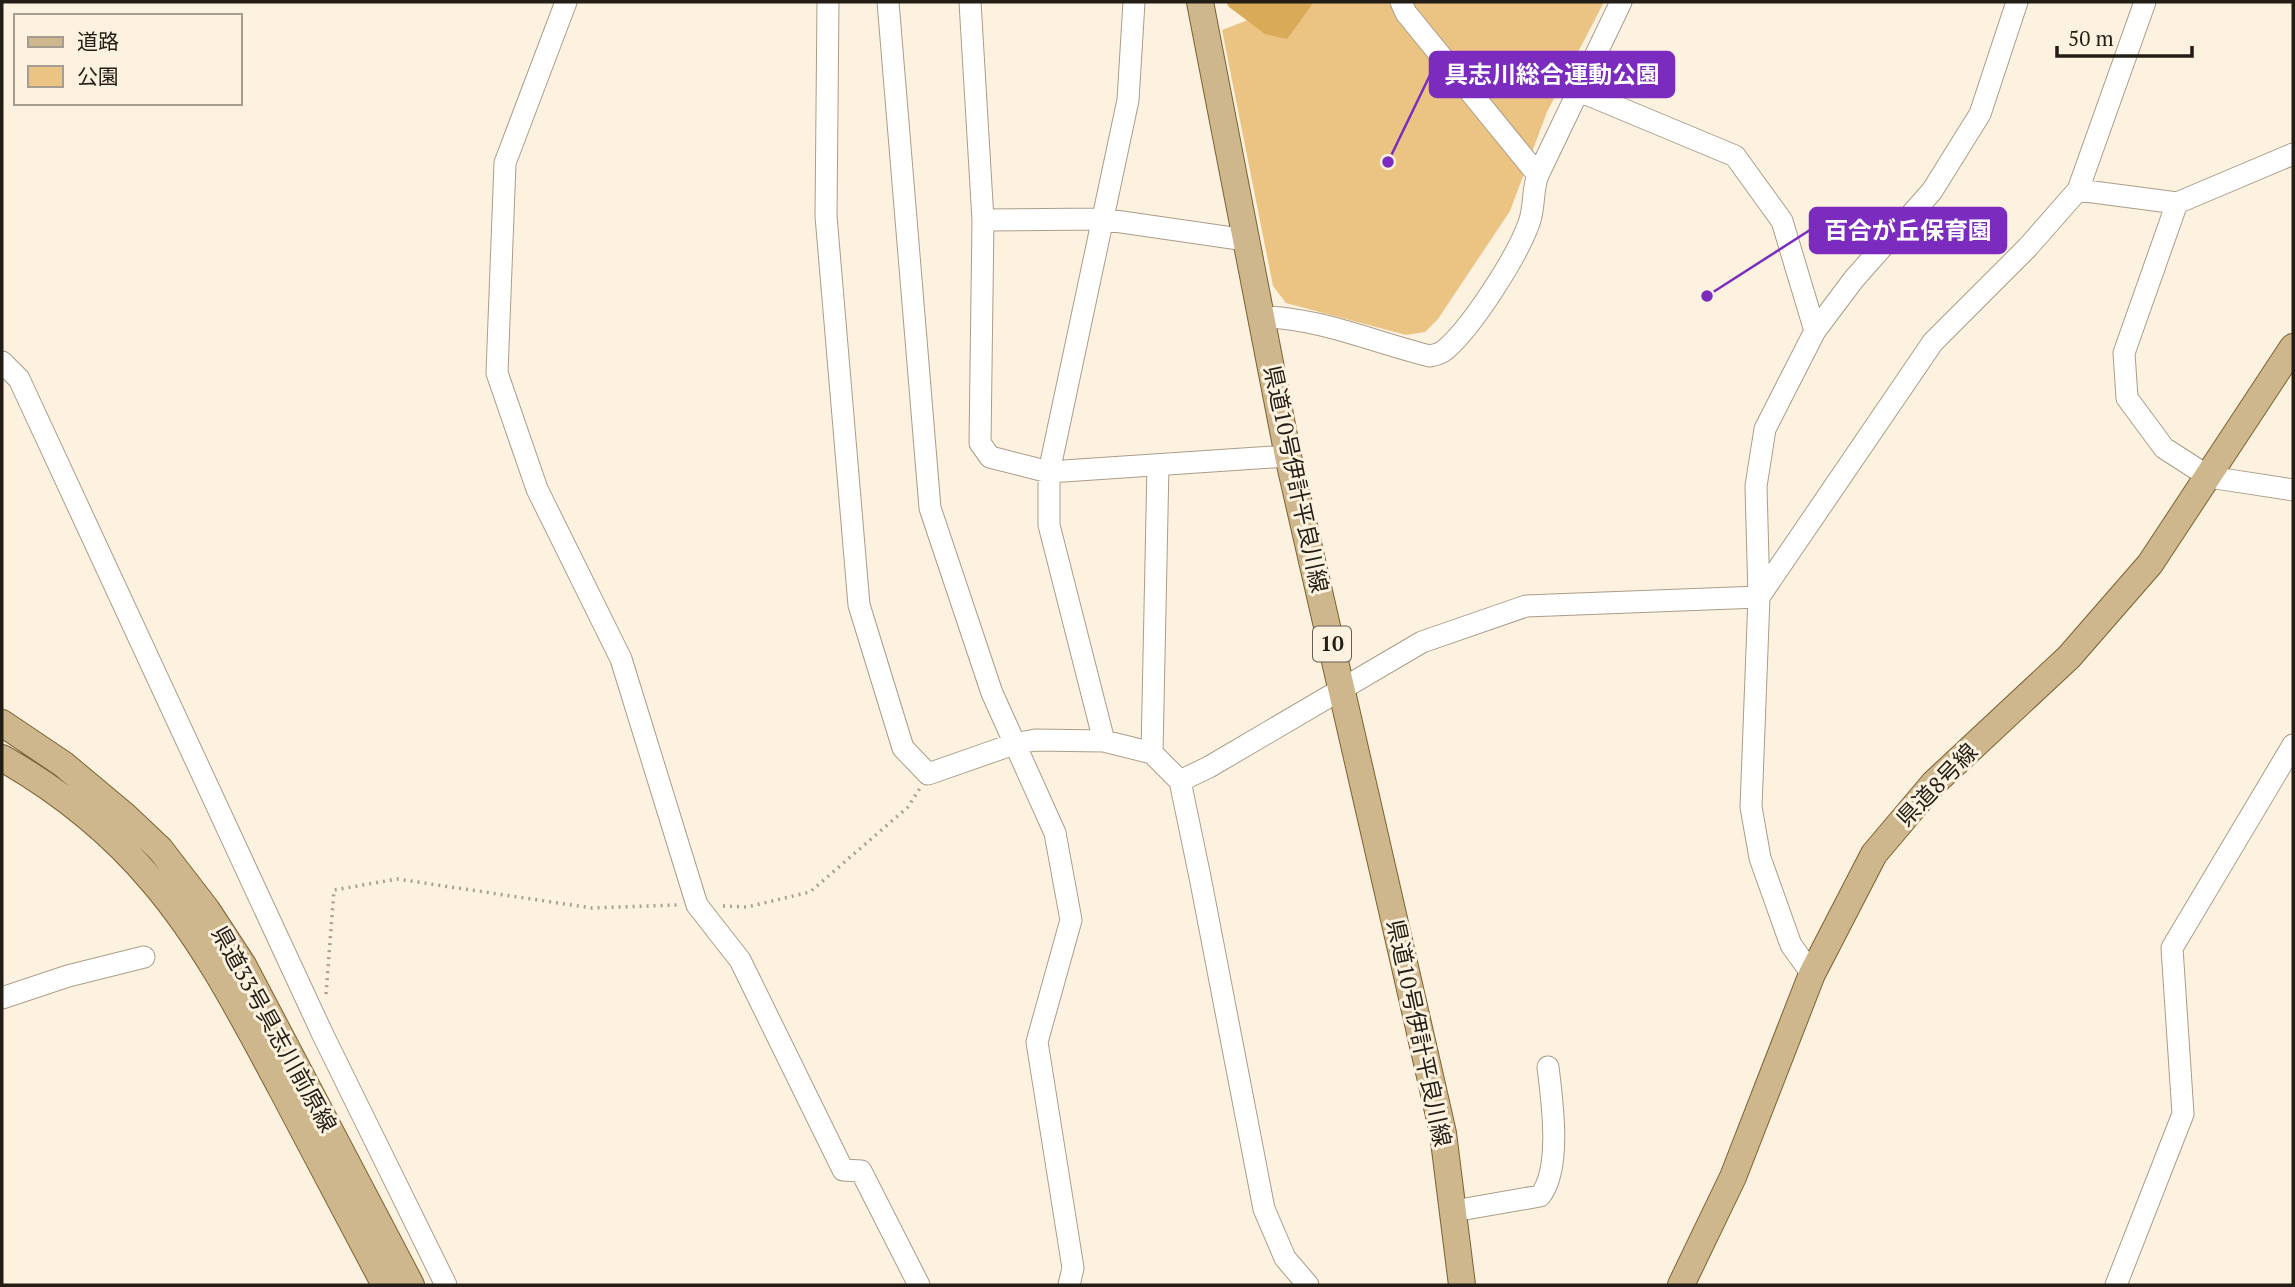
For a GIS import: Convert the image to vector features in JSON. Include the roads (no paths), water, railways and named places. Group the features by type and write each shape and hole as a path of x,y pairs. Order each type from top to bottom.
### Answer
{"main road":[{"name":"県道10号伊計平良川線","path":"1200,2 1288,456 1443,1133 1462,1285"},
{"name":"県道8号線","path":"1681,1285 1733,1177 1812,974 1874,854 1934,783 2069,657 2150,565 2293,347"},
{"name":"県道33号具志川前原線","path":"2,723 63,764 124,815 160,849 207,910 243,965 411,1285"},
{"name":"県道33号具志川前原線","path":"2,758 50,788 112,838 153,882 191,933 255,1040 385,1285"}],"street":[{"path":"566,2 505,163 497,373 537,489 621,659 697,905 740,960 843,1170 861,1171 919,1285"},
{"path":"828,2 826,216 859,604 903,748 928,774 1014,744 1035,740 1104,741 1152,753 1180,781 1264,1209 1285,1258 1308,1285"},
{"path":"888,2 930,508 992,693 1055,832 1071,920 1037,1042 1073,1268 1069,1285"},
{"path":"970,2 983,220 981,443 990,457 1049,472 1288,456"},
{"path":"1104,741 1049,525 1049,472 1128,100 1134,2"},
{"path":"1401,2 1406,13 1538,175"},
{"path":"1262,317 1282,317 1305,322 1430,356 1442,353 1458,337 1498,283 1529,223 1533,188 1538,175 1621,2"},
{"path":"1812,974 1791,945 1760,858 1751,807 1759,597 1756,486 1765,429 1815,331 1854,279 1932,191 1980,114 2017,2"},
{"path":"1759,597 1933,342 2028,247 2078,190 2145,2"},
{"path":"1579,91 1735,156 1782,221 1815,331"},
{"path":"2078,190 2177,203 2293,154"},
{"path":"2177,203 2124,353 2127,398 2164,448 2209,477 2293,490"},
{"path":"983,220 1101,219 1246,240"},
{"path":"2,362 19,379 323,1035 446,1285"},
{"path":"1152,753 1157,465"},
{"path":"1180,781 1209,767 1422,642 1526,606 1759,597"},
{"path":"2116,1285 2183,1114 2172,948 2293,745"},
{"path":"2,998 68,976 144,957"},
{"path":"1454,1211 1539,1196 1546,1188 1556,1131 1548,1067"}],"place":[{"name":"具志川総合運動公園","path":"1388,162"},
{"name":"百合が丘保育園","path":"1707,296"}]}
